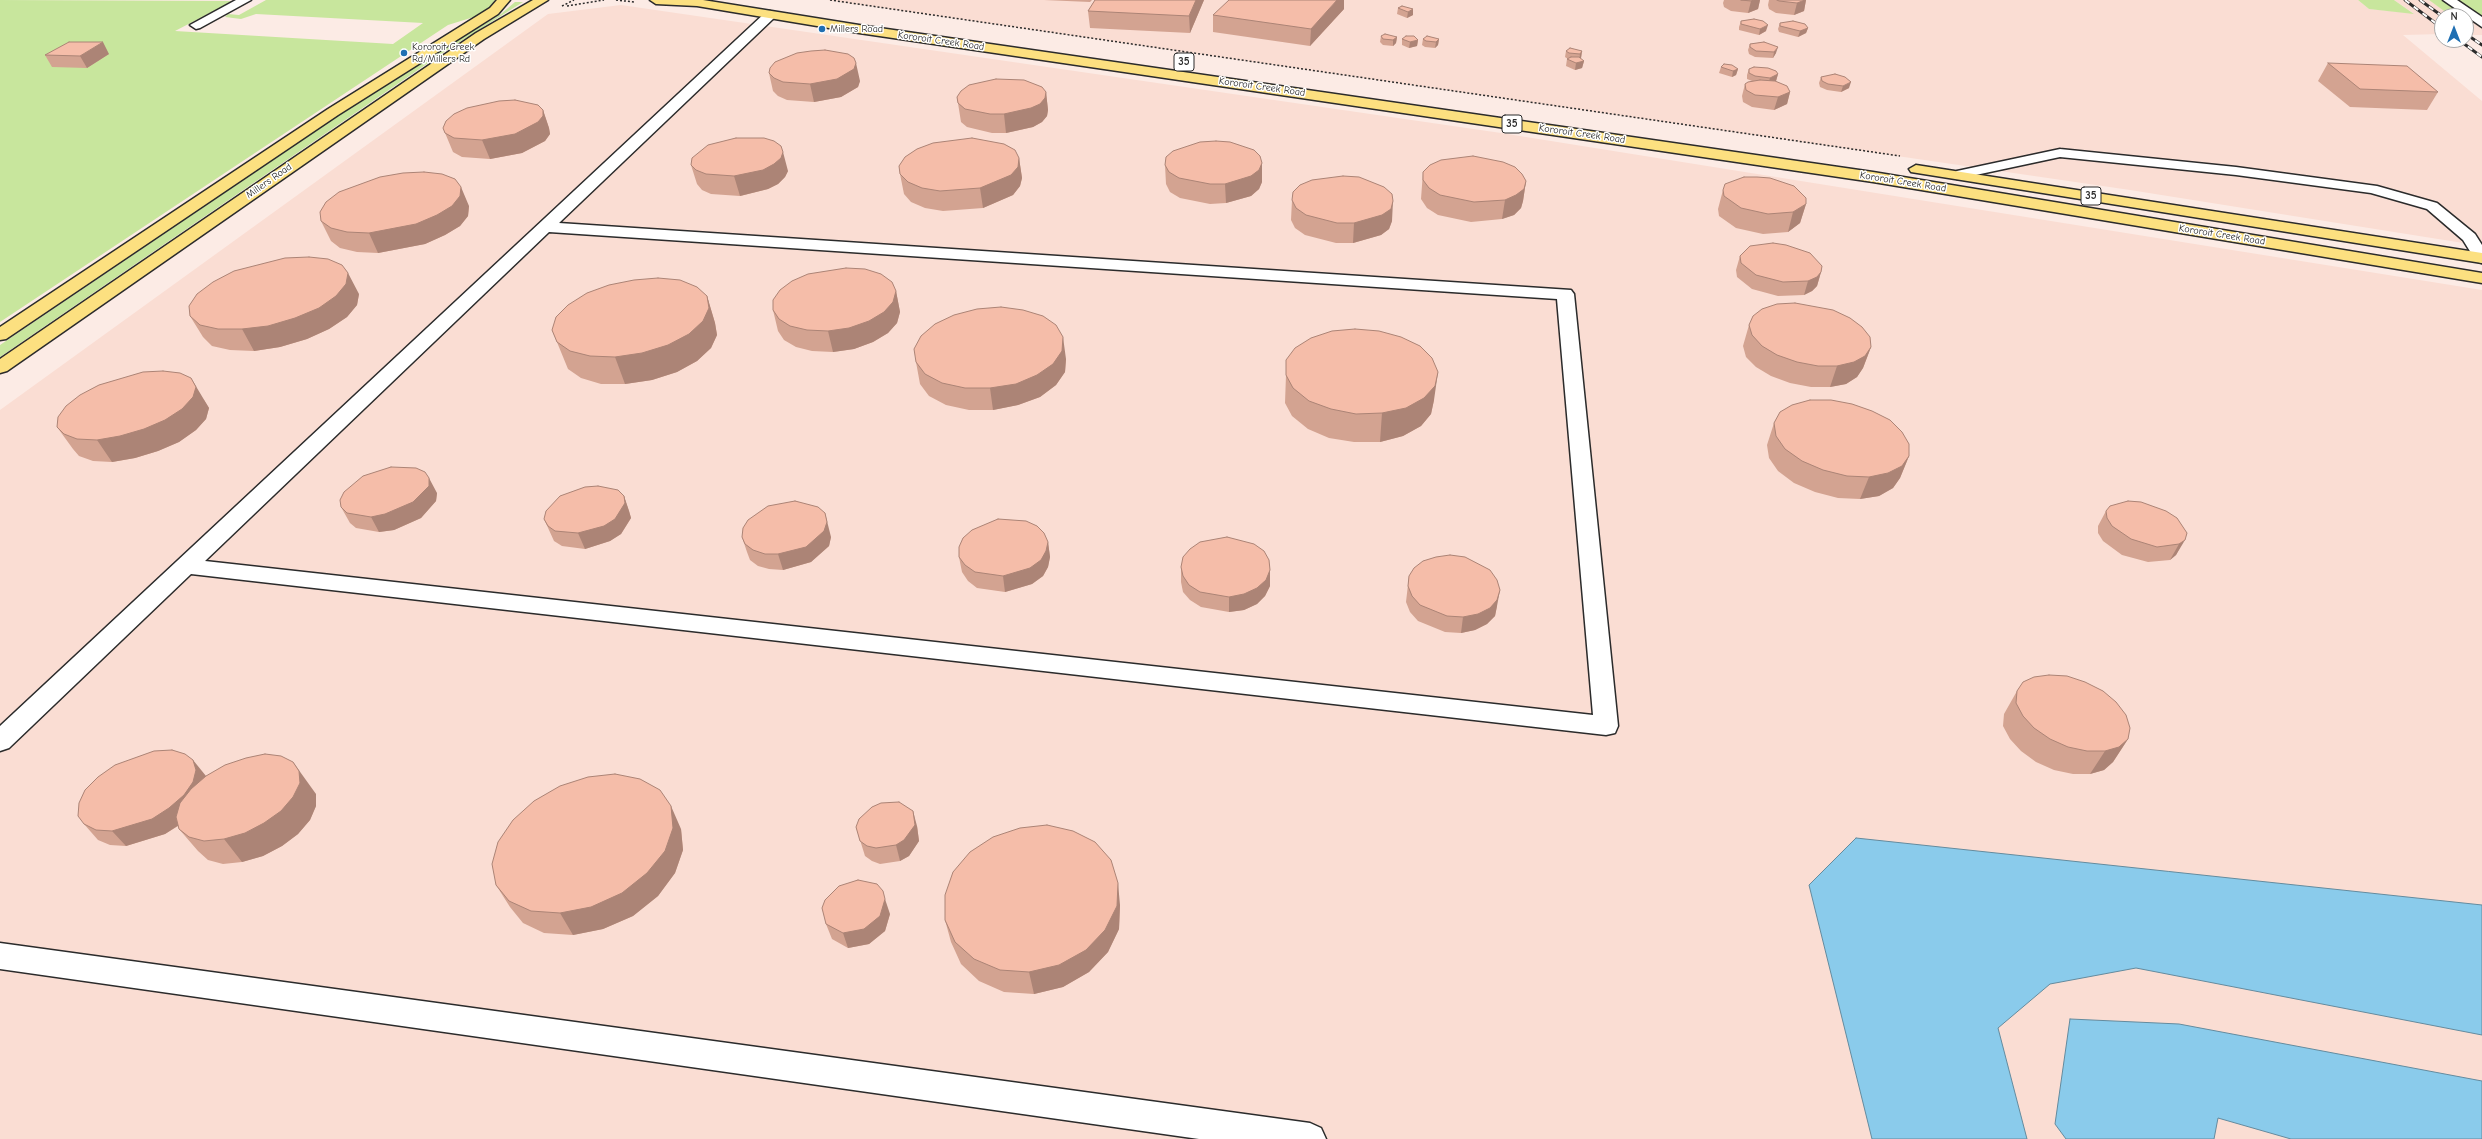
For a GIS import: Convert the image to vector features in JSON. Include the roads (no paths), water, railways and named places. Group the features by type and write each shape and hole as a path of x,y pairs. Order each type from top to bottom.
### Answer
{"main road":[{"name":"Millers Road","path":"0,335 333,112 435,46 494,11 504,0"},
{"path":"656,0 702,3"},
{"name":"Kororoit Creek Road","path":"681,0 702,3 765,4 1152,71 1873,177 2482,278"},
{"name":"Millers Road","path":"0,368 474,40 506,19 543,1"},
{"path":"1152,71 1165,59"},
{"name":"Kororoit Creek Road","path":"1338,86 1957,175 2482,258"}],"lane":[{"path":"196,25 245,0"},
{"path":"2449,0 2482,23"},
{"path":"0,741 545,227 765,4"},
{"path":"1957,175 2060,153 2236,171 2372,189 2432,206 2469,236 2482,258"},
{"path":"185,566 1606,726 1565,294 545,227"},
{"path":"0,956 1310,1139"}],"water":[{"path":"1856,838 2482,905 2482,1035 2136,968 2050,984 1998,1028 2027,1139 1872,1139 1809,885"},
{"path":"2070,1019 2179,1024 2482,1081 2482,1139 2291,1139 2218,1118 2214,1139 2066,1139 2055,1124"}],"railway":[{"path":"2405,0 2434,22"},
{"path":"2420,0 2434,10"},
{"path":"2474,40 2482,45"},
{"path":"2470,48 2482,57"}],"place":[{"name":"Millers Road","path":"822,29"},
{"name":"Kororoit Creek Rd/Millers Rd","path":"404,53"}]}
